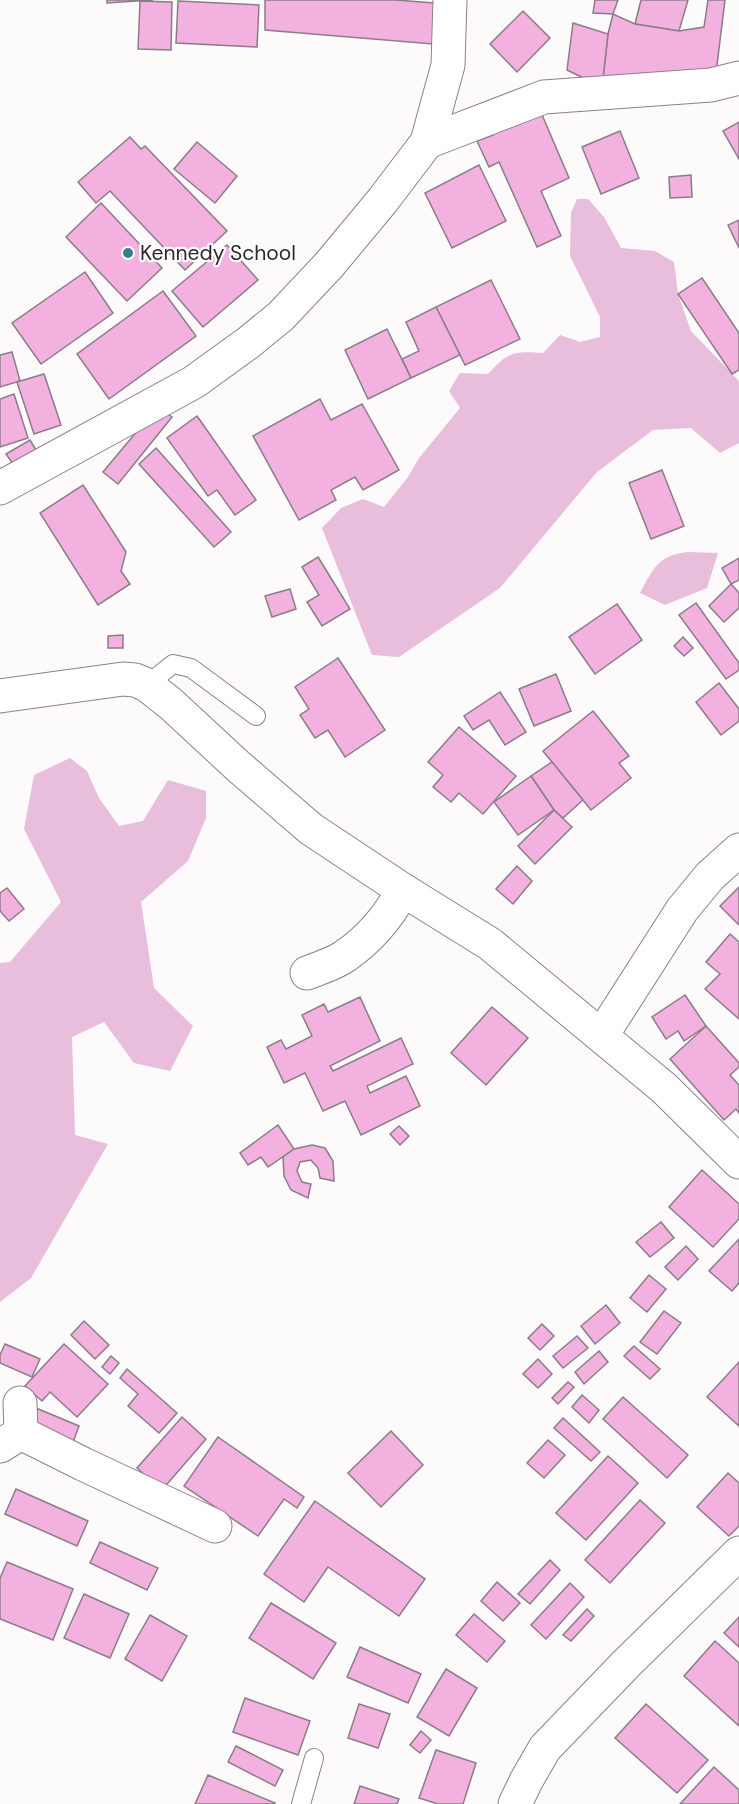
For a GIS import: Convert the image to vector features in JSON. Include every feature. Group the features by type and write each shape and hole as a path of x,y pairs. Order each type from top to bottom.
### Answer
{"street":[{"path":"0,488 194,382 281,316 329,265 427,142 448,65 450,0"},
{"path":"427,142 544,97 711,85 739,78"},
{"path":"0,696 123,679 135,680 147,685 302,822 402,890 490,944 664,1088 739,1162"},
{"path":"602,1035 682,910 710,876 739,850"},
{"path":"307,974 344,957 377,928 393,908 402,890"},
{"path":"14,1427 83,1464 215,1526"},
{"path":"515,1804 545,1748 626,1664 739,1553"}],"lane":[{"path":"147,685 173,664 191,668 256,716"},
{"path":"301,1804 314,1758"}],"shaded area":[{"path":"577,199 588,199 604,217 621,248 655,251 674,262 678,294 691,331 739,381 739,443 720,453 691,428 653,430 597,472 500,588 399,657 372,655 322,528 341,508 363,499 384,507 408,477 419,458 460,408 449,391 460,373 488,374 512,354 543,353 560,335 580,342 600,337 600,317 570,256 571,213"},
{"path":"688,552 718,553 707,588 665,605 640,593 653,570 663,560"},
{"path":"70,758 87,771 99,798 119,826 143,821 168,780 206,791 206,818 188,861 141,902 154,988 193,1026 170,1071 134,1063 104,1022 72,1037 75,1135 108,1144 31,1278 0,1302 0,963 10,962 61,902 24,829 34,775"}],"building":[{"path":"107,0 153,0 107,3"},
{"path":"265,0 396,0 434,3 433,44 265,30"},
{"path":"595,0 618,0 613,14 593,13"},
{"path":"641,0 688,0 679,31 635,24"},
{"path":"708,0 725,0 716,73 602,87 608,34 613,14 635,24 679,31 704,27"},
{"path":"140,1 172,2 171,50 138,49"},
{"path":"178,1 259,5 257,47 176,43"},
{"path":"523,11 550,38 517,72 490,44"},
{"path":"573,23 608,34 602,87 567,70"},
{"path":"537,103 569,178 541,191 561,236 537,247 499,162 489,167 477,141 493,135 489,125"},
{"path":"739,122 739,159 723,131"},
{"path":"620,131 639,178 601,194 582,147"},
{"path":"130,137 141,149 145,146 227,231 185,270 110,191 96,203 78,182"},
{"path":"197,142 237,176 215,203 174,169"},
{"path":"479,165 506,221 452,248 425,193"},
{"path":"691,175 692,197 670,198 669,177"},
{"path":"101,203 162,268 127,301 66,237"},
{"path":"739,220 739,248 728,225"},
{"path":"227,245 258,280 203,327 172,291"},
{"path":"85,272 113,313 41,364 12,323"},
{"path":"702,278 739,333 739,370 732,374 678,294"},
{"path":"491,280 520,339 465,365 436,307"},
{"path":"163,291 196,336 109,399 77,354"},
{"path":"436,307 460,355 411,378 402,359 419,351 406,322"},
{"path":"387,329 411,378 368,399 345,350"},
{"path":"12,352 20,381 0,387 0,355"},
{"path":"44,374 61,425 34,434 17,382"},
{"path":"14,394 28,438 0,447 0,399"},
{"path":"320,399 331,420 362,404 399,470 363,490 355,477 331,490 336,500 299,520 253,436"},
{"path":"158,406 172,417 118,484 103,472"},
{"path":"197,416 256,500 235,515 217,490 208,496 167,438"},
{"path":"30,440 36,450 13,464 6,454"},
{"path":"156,448 231,532 214,547 139,464"},
{"path":"662,470 684,526 651,539 629,483"},
{"path":"83,485 126,552 121,571 130,584 98,605 40,513"},
{"path":"318,557 350,609 322,626 307,602 319,595 302,567"},
{"path":"739,558 739,580 731,584 722,568"},
{"path":"731,584 739,593 739,608 724,622 709,606"},
{"path":"290,589 296,609 272,617 265,596"},
{"path":"696,603 739,663 739,670 726,679 679,615"},
{"path":"617,604 642,640 595,674 569,637"},
{"path":"123,635 123,648 108,648 108,636"},
{"path":"683,637 693,648 684,656 674,646"},
{"path":"338,658 385,730 345,757 328,730 315,738 300,715 309,709 295,687"},
{"path":"556,674 571,711 534,726 519,689"},
{"path":"719,683 739,709 739,721 721,735 696,702"},
{"path":"500,692 526,732 505,745 489,720 473,730 464,716"},
{"path":"593,711 629,756 619,763 631,778 591,810 543,751"},
{"path":"459,727 516,776 483,814 459,793 451,802 433,787 443,775 428,762"},
{"path":"552,762 583,800 563,818 554,810 531,776"},
{"path":"531,776 554,810 518,835 494,802"},
{"path":"554,810 572,827 535,864 518,846"},
{"path":"517,866 532,881 513,904 496,889"},
{"path":"739,887 739,925 720,906"},
{"path":"7,888 24,909 9,921 0,911 0,893"},
{"path":"730,934 739,942 739,1019 705,989 720,974 706,962"},
{"path":"685,995 706,1026 684,1041 678,1031 666,1039 652,1017"},
{"path":"360,997 380,1041 330,1066 333,1071 401,1038 413,1064 367,1086 370,1093 406,1076 420,1106 361,1135 345,1101 323,1111 305,1073 284,1083 267,1047 281,1040 286,1049 312,1036 302,1015 324,1004 328,1012"},
{"path":"492,1007 528,1038 486,1085 451,1053"},
{"path":"706,1026 739,1063 739,1067 730,1075 739,1085 739,1113 736,1109 724,1120 670,1059"},
{"path":"278,1125 294,1149 268,1167 261,1157 248,1165 240,1153"},
{"path":"399,1126 409,1136 400,1145 390,1134"},
{"path":"312,1145 325,1148 333,1161 334,1181 320,1178 318,1168 311,1160 300,1162 297,1171 302,1182 311,1184 308,1198 291,1190 284,1176 283,1157 294,1149"},
{"path":"702,1170 739,1204 739,1219 713,1247 669,1207"},
{"path":"661,1222 674,1238 650,1257 636,1242"},
{"path":"739,1239 739,1283 732,1291 709,1271"},
{"path":"686,1246 698,1259 678,1280 665,1267"},
{"path":"649,1275 666,1289 647,1312 630,1298"},
{"path":"606,1305 620,1323 595,1344 581,1326"},
{"path":"664,1311 681,1323 657,1354 640,1342"},
{"path":"84,1321 109,1345 95,1359 71,1335"},
{"path":"542,1324 554,1336 540,1350 528,1338"},
{"path":"577,1336 588,1348 563,1368 553,1356"},
{"path":"5,1344 40,1359 32,1377 0,1363 0,1355"},
{"path":"64,1344 108,1384 77,1417 50,1392 42,1401 25,1386"},
{"path":"634,1346 660,1369 650,1379 624,1356"},
{"path":"599,1351 608,1362 584,1384 575,1372"},
{"path":"111,1356 119,1363 110,1374 102,1367"},
{"path":"538,1359 552,1374 538,1388 523,1374"},
{"path":"739,1362 739,1426 707,1397"},
{"path":"127,1369 177,1413 159,1433 128,1406 138,1394 120,1378"},
{"path":"568,1382 574,1387 558,1404 552,1398"},
{"path":"582,1395 599,1410 589,1423 572,1407"},
{"path":"623,1397 688,1455 667,1478 603,1419"},
{"path":"36,1408 79,1426 72,1445 28,1426"},
{"path":"182,1417 206,1439 162,1490 137,1468"},
{"path":"563,1418 600,1452 591,1461 554,1428"},
{"path":"391,1431 423,1465 381,1507 348,1473"},
{"path":"218,1437 304,1497 297,1508 284,1499 258,1536 184,1486"},
{"path":"548,1440 565,1455 544,1478 527,1463"},
{"path":"608,1456 638,1483 586,1540 556,1513"},
{"path":"728,1473 739,1483 739,1526 729,1536 697,1507"},
{"path":"16,1489 88,1521 77,1546 5,1514"},
{"path":"640,1500 665,1523 610,1583 585,1560"},
{"path":"315,1501 425,1579 399,1616 328,1567 304,1602 264,1574"},
{"path":"100,1542 158,1568 147,1590 90,1563"},
{"path":"550,1560 560,1570 530,1604 518,1594"},
{"path":"7,1562 73,1589 53,1640 0,1619 0,1578"},
{"path":"497,1582 520,1603 503,1621 481,1601"},
{"path":"570,1583 584,1597 546,1639 531,1625"},
{"path":"84,1594 129,1614 110,1658 64,1638"},
{"path":"271,1603 336,1643 313,1679 249,1638"},
{"path":"587,1609 594,1616 571,1641 563,1635"},
{"path":"474,1614 505,1641 487,1662 456,1635"},
{"path":"150,1615 187,1636 162,1681 125,1659"},
{"path":"739,1617 739,1647 724,1633"},
{"path":"715,1641 739,1663 739,1726 684,1676"},
{"path":"360,1647 421,1674 408,1703 347,1677"},
{"path":"446,1669 477,1688 449,1736 417,1717"},
{"path":"245,1698 310,1721 298,1755 233,1732"},
{"path":"359,1704 390,1714 378,1748 348,1738"},
{"path":"646,1704 708,1760 677,1793 615,1738"},
{"path":"421,1731 431,1740 420,1753 410,1745"},
{"path":"236,1746 283,1770 275,1786 228,1762"},
{"path":"436,1750 476,1763 463,1804 438,1804 419,1798"},
{"path":"714,1767 739,1790 739,1804 680,1804"},
{"path":"208,1775 275,1803 195,1804"},
{"path":"360,1786 399,1799 397,1804 354,1804"}],"place":[{"name":"Kennedy School","path":"128,253"}]}
